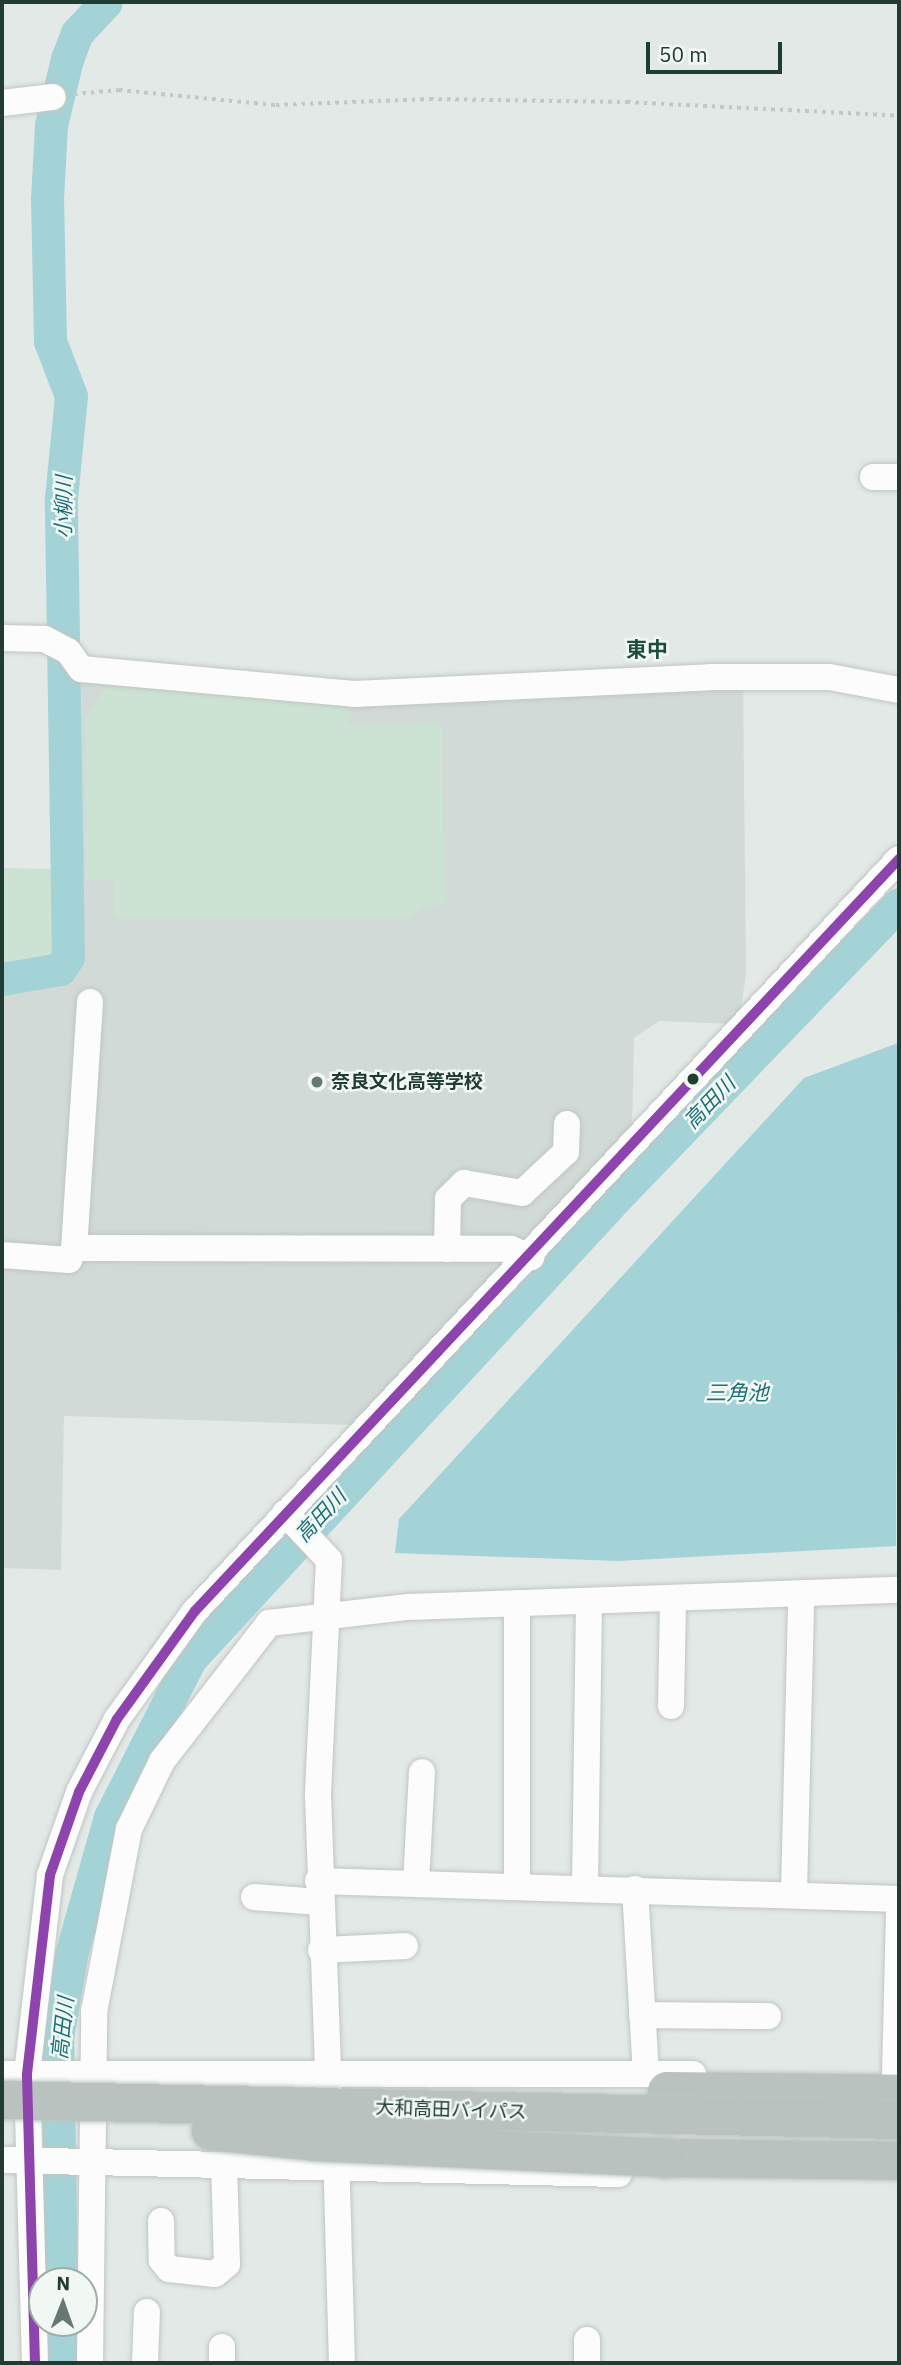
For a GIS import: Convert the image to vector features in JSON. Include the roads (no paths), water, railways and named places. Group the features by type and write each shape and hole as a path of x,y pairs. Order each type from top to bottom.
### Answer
{"highway":[{"path":"17,2080 321,2092 895,2092"},
{"path":"2,2126 218,2148 315,2143 895,2161"}],"street":[{"path":"2,103 60,96"},
{"path":"2,638 45,639 63,649 81,669 354,694 710,677 830,677 899,690"},
{"path":"35,2363 17,2080 50,1875 79,1792 117,1718 194,1611 290,1517 899,859"},
{"path":"2,1255 69,1260 74,1248 90,1002"},
{"path":"447,1249 448,1199 464,1183 522,1193 566,1152 567,1124"},
{"path":"74,1248 511,1249 531,1256"},
{"path":"290,1517 323,1550 329,1560 331,1615 319,1891 321,2092 338,2167 342,2363"},
{"path":"90,2363 87,2217 90,2162 89,2073 101,1953 129,1829 162,1761 269,1623 331,1615 517,1603 673,1601 899,1590"},
{"path":"794,1893 801,1595"},
{"path":"671,1706 673,1601"},
{"path":"585,1888 589,1602"},
{"path":"517,1603 517,1885"},
{"path":"416,1883 422,1772"},
{"path":"254,1897 416,1883 794,1893 899,1899"},
{"path":"635,1889 646,2074"},
{"path":"17,2080 89,2073 321,2092 646,2074 895,2092 899,1915"},
{"path":"321,1950 405,1946"},
{"path":"642,2015 768,2016"},
{"path":"23,2161 90,2162 218,2148 338,2167 895,2161"},
{"path":"161,2221 162,2260 169,2269 215,2274 227,2264 218,2148"},
{"path":"145,2363 147,2312"}],"water":[{"name":"三角池","path":"898,1043 896,1546 618,1561 395,1553 399,1519 804,1078"}],"waterway":[{"name":"小柳川","path":"2,979 60,969 68,957 61,498 71,396 50,341 47,199 51,125 67,59 77,33 106,2"},
{"name":"高田川","path":"61,2267 57,2038 72,1951 110,1817 190,1659 615,1199 899,904"},
{"name":"高田川","path":"63,2337 64,2363"}],"place":[{"name":"奈良文化高等学校","path":"317,1082"}],"district":[{"name":"東中","path":"647,649"}]}
